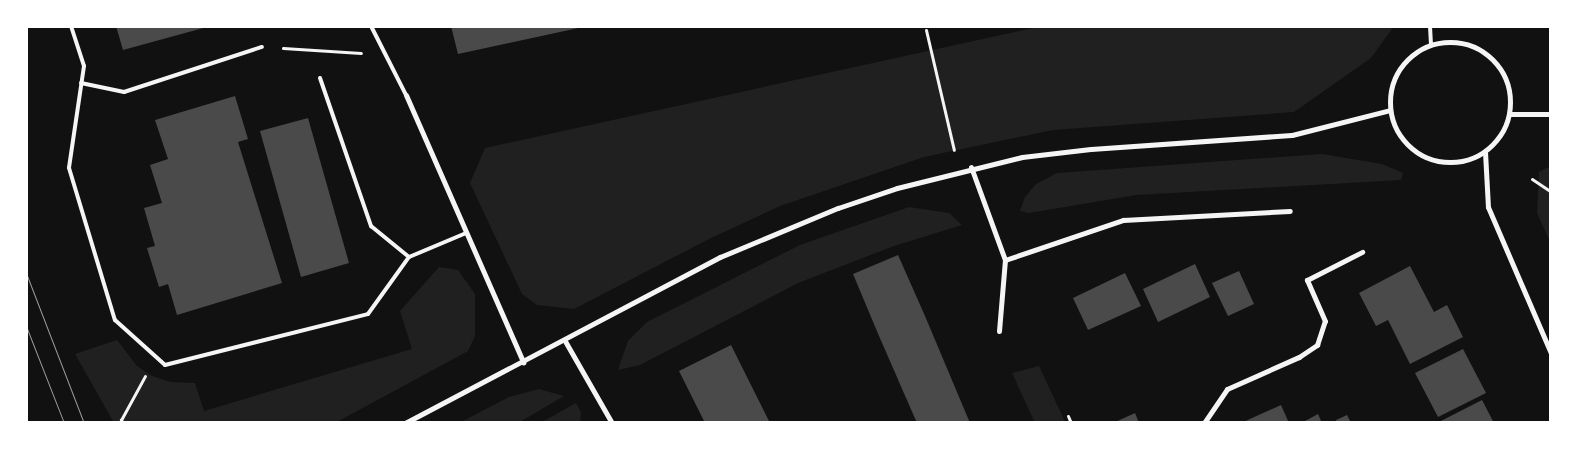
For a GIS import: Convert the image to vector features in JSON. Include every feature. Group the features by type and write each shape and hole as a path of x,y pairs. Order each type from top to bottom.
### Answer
{"street":[{"path":"1454,41 1479,49 1492,58 1506,77 1511,103 1500,137 1485,152 1463,162 1434,162 1412,150 1394,127 1390,110 1390,89 1398,70 1413,54 1431,44 1454,41"},
{"path":"406,95 523,362"},
{"path":"405,423 737,250 838,208 958,170 1055,152 1292,135 1390,110"},
{"path":"1509,114 1551,114"},
{"path":"1485,152 1488,208 1551,353"},
{"path":"971,168 1005,260 999,331"},
{"path":"1005,260 1123,220 1290,211"},
{"path":"1204,423 1227,389 1299,357 1317,345 1325,321 1307,280 1362,252"},
{"path":"564,341 612,423"}],"lane":[{"path":"71,26 84,66 69,168 115,320 165,365 368,314 409,257 466,233"},
{"path":"371,26 406,95"},
{"path":"1430,26 1431,44"},
{"path":"81,83 124,92 262,47"},
{"path":"320,78 371,226 409,257"}],"path":[{"path":"926,30 958,170"},
{"path":"262,47 387,55"},
{"path":"1532,178 1551,192"},
{"path":"122,423 121,420 156,356"},
{"path":"1068,416 1071,423"}],"shaded area":[{"path":"1042,26 1394,26 1371,58 1294,112 1053,130 924,157 780,206 709,239 574,309 537,305 522,294 470,183 485,148"},
{"path":"1322,154 1382,164 1403,173 1401,180 1136,195 1029,213 1020,211 1025,197 1036,184 1057,173"},
{"path":"1551,166 1551,244 1537,213 1539,172"},
{"path":"909,207 949,213 962,225 894,246 798,283 640,365 618,370 628,341 647,322 800,245"},
{"path":"439,267 458,270 475,294 475,336 468,351 335,423 114,423 75,354 117,340 137,366 152,376 171,382 195,383 204,411 412,349 400,311"},
{"path":"1039,366 1065,423 1035,423 1012,373"},
{"path":"539,389 564,396 518,423 459,423 509,397"},
{"path":"576,403 581,412 580,423 540,423"}],"building":[{"path":"116,26 207,26 207,27 123,50"},
{"path":"451,26 583,26 583,27 458,54"},
{"path":"235,96 248,139 238,142 282,283 177,315 168,284 159,287 147,248 155,246 144,208 162,203 150,165 168,159 155,120"},
{"path":"308,118 349,263 301,277 260,131"},
{"path":"898,255 970,423 917,423 879,336 853,274"},
{"path":"1195,264 1210,297 1158,322 1143,289"},
{"path":"1410,266 1434,312 1447,305 1463,337 1410,364 1388,320 1376,326 1359,293"},
{"path":"1239,271 1254,304 1228,316 1212,283"},
{"path":"1125,273 1141,306 1088,330 1073,298"},
{"path":"731,345 770,423 705,423 679,371"},
{"path":"1463,349 1486,393 1438,417 1415,373"},
{"path":"1482,400 1494,423 1437,423"},
{"path":"1281,405 1289,423 1241,423"},
{"path":"1135,413 1139,423 1113,423"},
{"path":"1318,414 1322,423 1306,423 1305,421"},
{"path":"1347,415 1351,423 1337,423 1336,420"}],"tram line":[{"path":"26,273 84,423"},
{"path":"26,326 64,423"}]}
